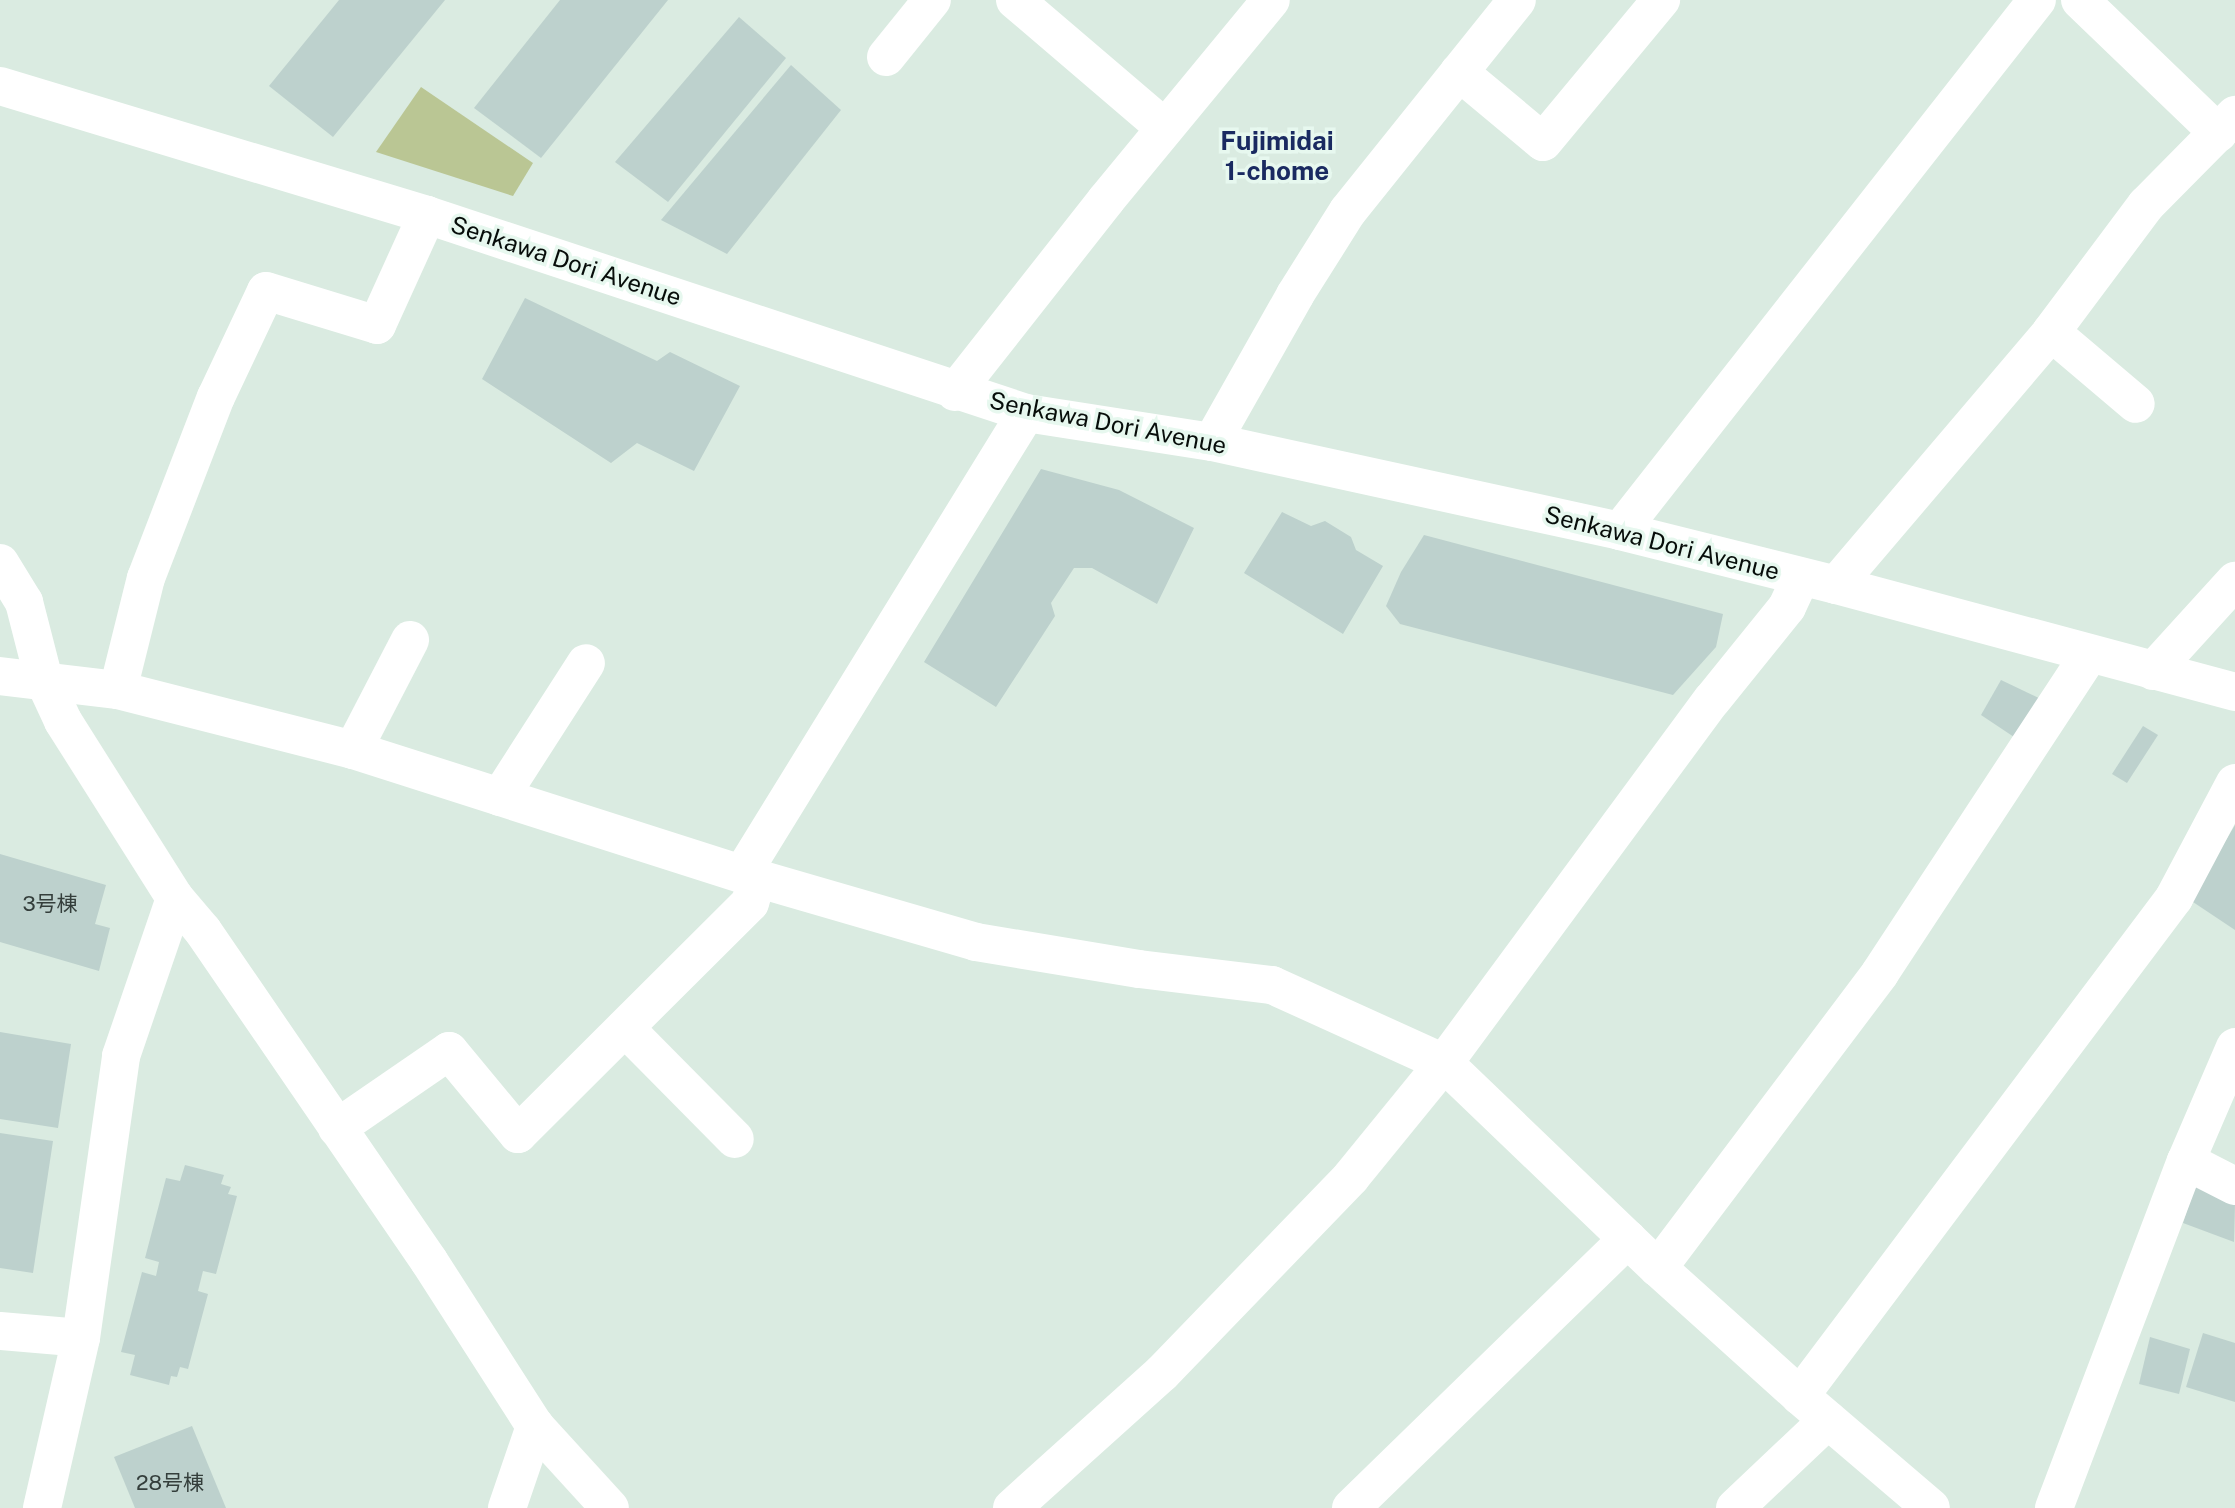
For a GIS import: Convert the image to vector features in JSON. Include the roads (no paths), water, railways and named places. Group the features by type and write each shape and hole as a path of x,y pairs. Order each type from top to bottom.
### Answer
{"street":[{"path":"886,57 932,0"},
{"path":"955,392 1165,128 1271,0"},
{"path":"1212,442 1295,295 1348,211 1517,0"},
{"path":"1459,72 1543,142 1661,0"},
{"path":"1620,531 2037,0"},
{"path":"1012,1508 1162,1373 1352,1177 1444,1063 1712,700 1787,607 1819,581 2051,332 2146,205 2226,124 2080,0"},
{"path":"1026,3 1165,128"},
{"name":"Senkawa Dori Avenue","path":"0,86 427,215 955,392 1026,413 1212,442 1620,531 2235,692"},
{"path":"118,690 146,578 216,397 267,291 377,325 427,215"},
{"path":"2051,332 2136,404"},
{"path":"337,1128 449,1051 518,1134 750,903 749,876 1026,413"},
{"path":"0,564 24,602 44,680 64,721 175,898 203,931 536,1426 610,1508"},
{"path":"2153,671 2235,581"},
{"path":"353,750 410,640"},
{"path":"1658,1268 1880,973 2089,655"},
{"path":"500,797 586,663"},
{"path":"0,676 118,690 353,750 749,876 976,942 1139,969 1272,985 1444,1063 1658,1268 1814,1408 1931,1508"},
{"path":"1735,1508 1814,1408 2174,898 2235,783"},
{"path":"42,1508 81,1338 121,1056 175,898"},
{"path":"625,1028 735,1139"},
{"path":"2054,1508 2186,1161 2235,1047"},
{"path":"2186,1161 2235,1186"},
{"path":"1352,1508 1628,1239"},
{"path":"0,1331 81,1338"},
{"path":"507,1508 536,1426"}],"district":[{"name":"Fujimidai 1-chome","path":"1277,156"}]}
